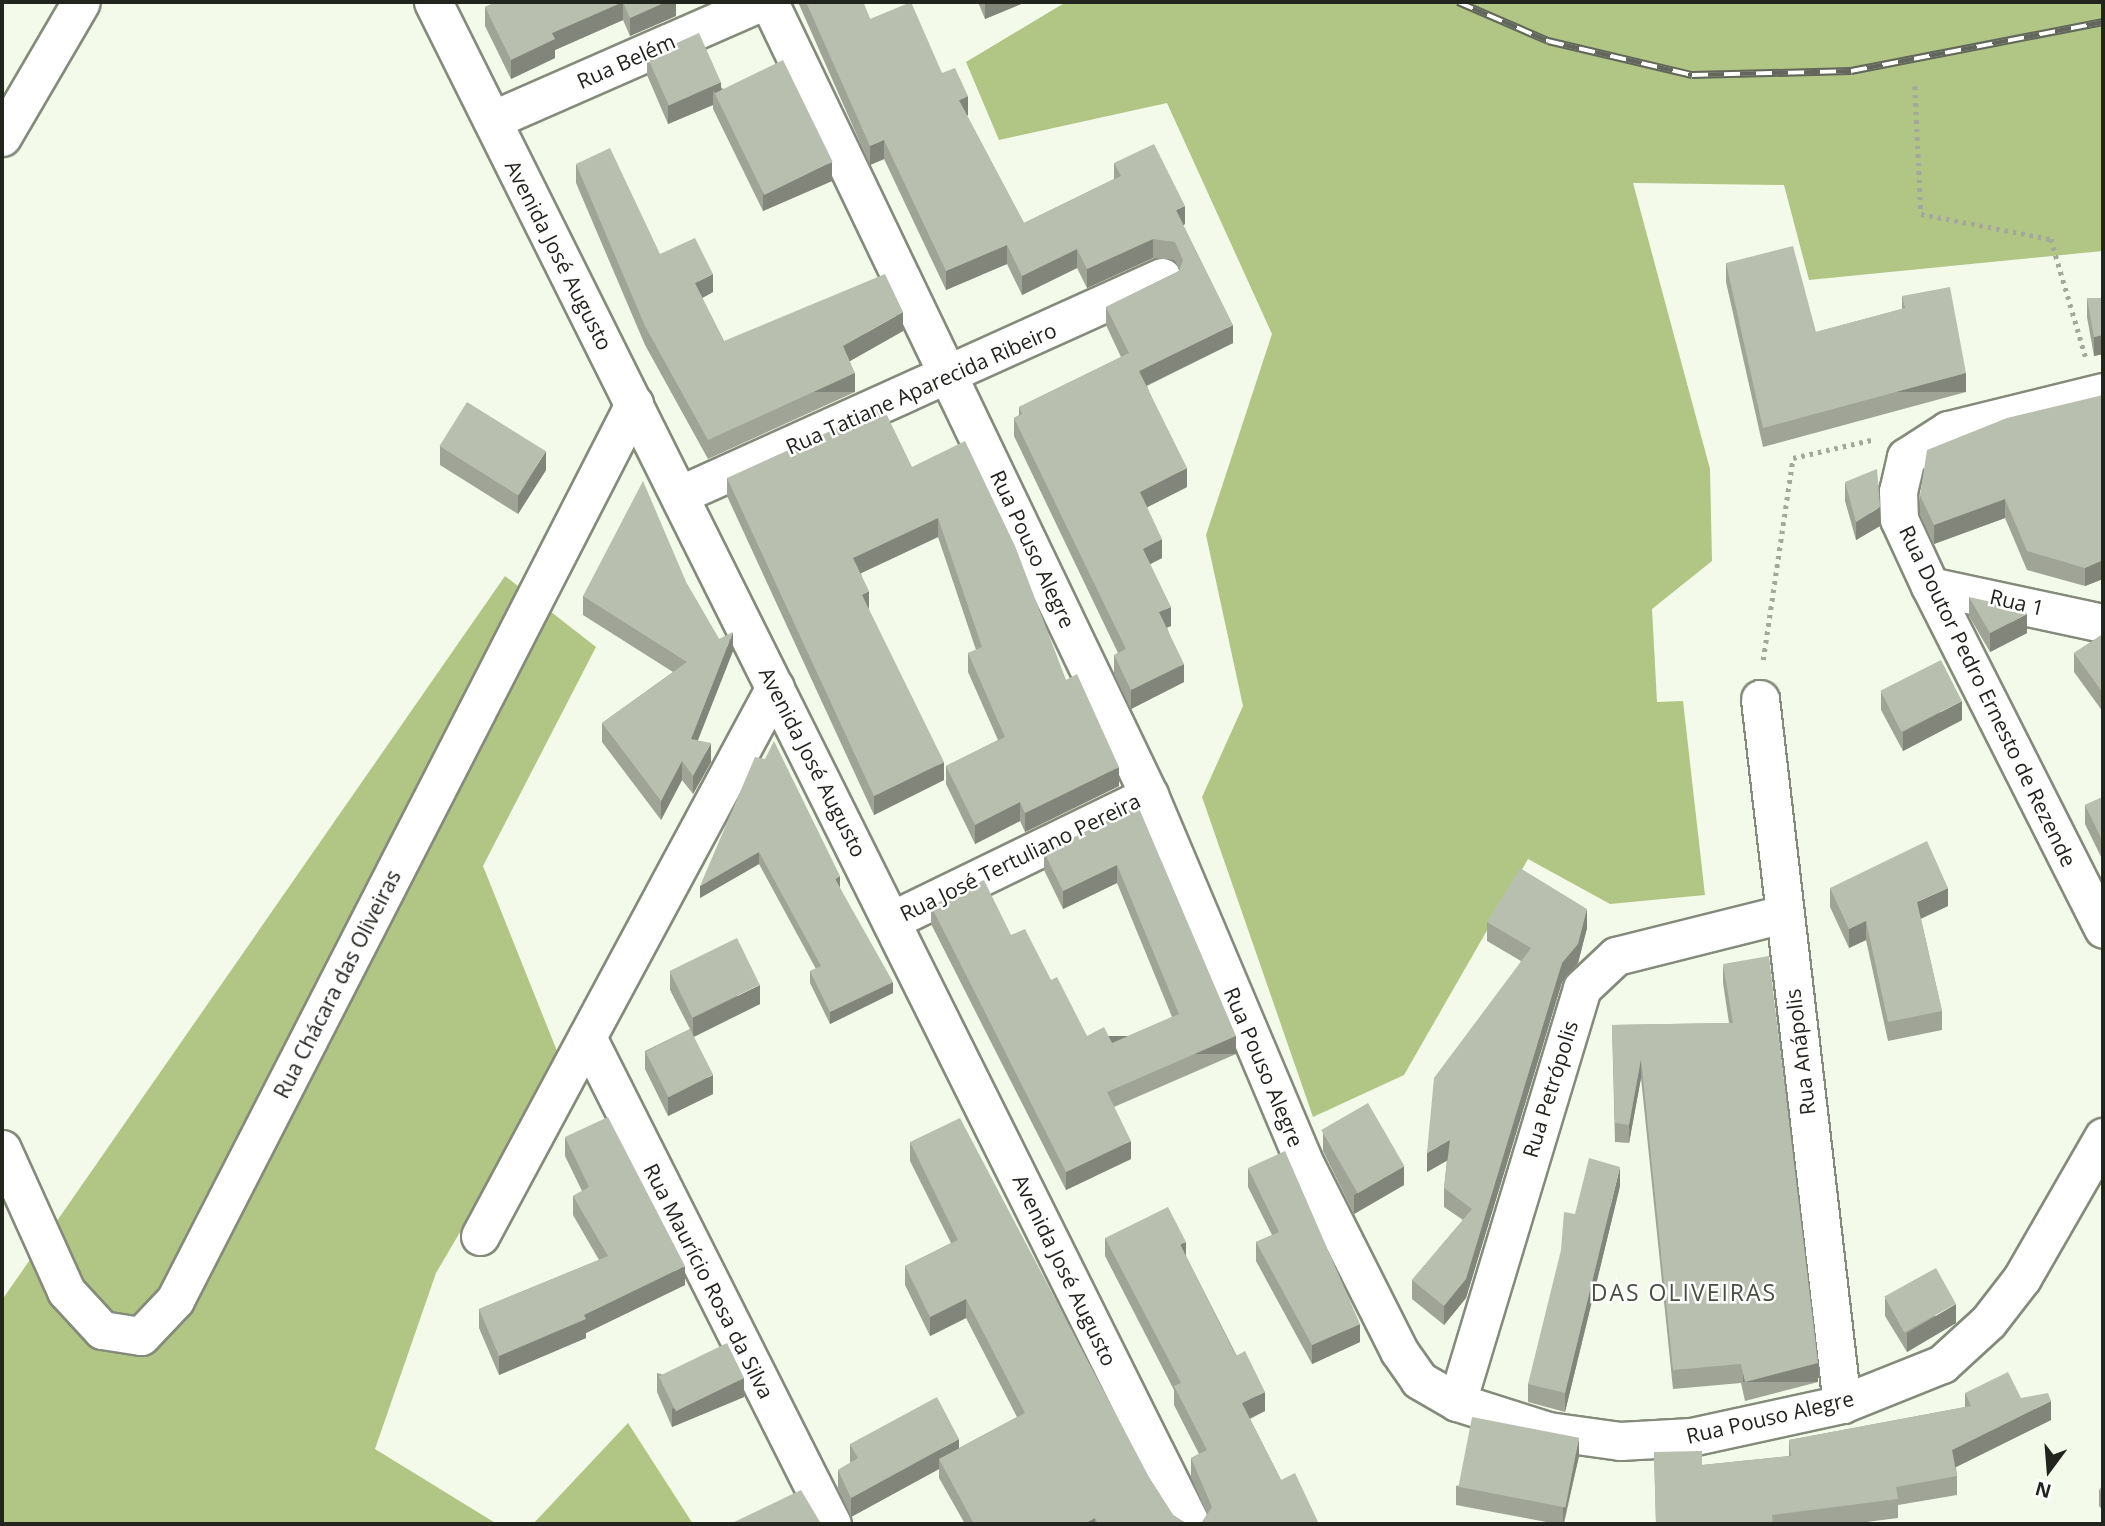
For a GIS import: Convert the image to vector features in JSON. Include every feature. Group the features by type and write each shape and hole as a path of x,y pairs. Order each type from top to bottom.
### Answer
{"street":[{"path":"2,137 81,2"},
{"name":"Avenida José Augusto","path":"433,2 1191,1524"},
{"name":"Rua Belém","path":"492,120 761,2"},
{"name":"Rua Pouso Alegre","path":"769,2 952,377 1149,795 1307,1166 1398,1352 1419,1380 1457,1402 1548,1431 1620,1441 1691,1437 1842,1404 1942,1364 1988,1322 2022,1278 2103,1138"},
{"name":"Rua Tatiane Aparecida Ribeiro","path":"680,495 952,377 1162,277"},
{"path":"1906,457 1948,430 2100,392"},
{"name":"Rua Chácara das Oliveiras","path":"2,1149 66,1291 102,1330 141,1336 175,1300 634,404"},
{"name":"Rua Doutor Pedro Ernesto de Rezende","path":"1906,457 1899,519 2103,929"},
{"name":"Rua 1","path":"1930,586 2103,622"},
{"path":"480,1236 775,687"},
{"name":"Rua Anápolis","path":"1760,699 1842,1404"},
{"name":"Rua José Tertuliano Pereira","path":"892,920 1149,795"},
{"name":"Rua Petrópolis","path":"1457,1402 1582,988 1616,956 1783,914"},
{"name":"Rua Maurício Rosa da Silva","path":"587,1037 832,1524"}],"path":[{"path":"1914,86 1921,214 2051,239 2100,392"},
{"path":"1760,699 1765,621 1793,458 1869,439 1906,457"}],"green space":[{"path":"1066,2 2103,2 2103,251 1809,280 1784,185 1633,183 1710,469 1712,561 1652,609 1657,702 1683,701 1705,895 1610,904 1528,859 1404,1075 1313,1117 1202,797 1243,706 1206,535 1272,334 1167,103 999,140 966,62"},
{"path":"505,576 596,647 483,866 561,1061 436,1273 375,1449 497,1524 2,1524 2,1300"},
{"path":"628,1423 693,1524 533,1524"}],"building":[{"path":"496,2 623,2 552,33 555,39 511,60 485,7"},
{"path":"623,2 666,2 630,18"},
{"path":"806,2 863,2 870,19 911,2 942,73 955,68 968,96 959,100 1024,223 1121,176 1114,163 1154,144 1185,206 1176,210 1233,325 1139,371 1187,468 1140,492 1162,539 1143,549 1171,607 1159,612 1184,664 1131,690 1114,655 1126,649 1014,418 1022,414 1019,407 1129,353 1106,307 1179,271 1183,260 1175,242 1153,239 1087,269 1077,249 1022,276 1007,245 946,271 884,140 870,146"},
{"path":"699,33 721,82 669,106 647,56"},
{"path":"783,60 833,162 764,195 715,93"},
{"path":"610,148 660,254 695,238 713,274 695,283 724,341 885,274 903,312 843,346 855,373 708,440 645,326 576,164"},
{"path":"1793,246 1816,332 1905,308 1902,296 1950,287 1966,373 1763,428 1726,263"},
{"path":"2087,298 2103,298 2103,335 2094,337"},
{"path":"2103,395 2103,560 2085,568 2027,551 2005,499 1934,525 1920,495 1927,450 2007,418"},
{"path":"467,402 546,451 518,495 439,446"},
{"path":"883,407 912,467 965,441 1015,546 1066,680 1077,674 1119,767 1025,813 1020,802 975,825 946,766 1005,737 968,653 982,647 938,518 853,558 869,591 862,595 944,762 874,796 727,478"},
{"path":"1877,469 1880,507 1856,522 1845,482"},
{"path":"643,481 687,584 719,639 733,632 691,739 711,743 693,776 682,761 661,801 602,723 687,662 583,596"},
{"path":"1969,597 2023,609 2027,614 1990,633"},
{"path":"2103,634 2103,693 2074,653"},
{"path":"1941,660 1962,701 1901,732 1880,691"},
{"path":"774,741 840,876 835,879 893,982 830,1012 810,971 821,966 759,852 700,886 755,757 765,759"},
{"path":"2103,797 2103,842 2085,805"},
{"path":"1138,806 1236,1036 1107,1092 1131,1141 1066,1172 931,906 984,880 1011,935 1025,929 1051,980 1057,977 1087,1036 1104,1027 1112,1043 1179,1014 1117,865 1063,891 1044,852"},
{"path":"1927,841 1948,888 1917,902 1942,1011 1888,1022 1866,921 1849,929 1830,888"},
{"path":"1520,868 1587,909 1578,944 1562,963 1466,1279 1444,1306 1412,1280 1472,1209 1444,1188 1450,1140 1427,1153 1434,1078 1531,948 1487,922"},
{"path":"737,938 760,985 692,1018 670,971"},
{"path":"1769,956 1818,1363 1745,1382 1741,1364 1673,1370 1641,1059 1629,1125 1615,1123 1612,1025 1733,1023 1723,964"},
{"path":"690,1029 713,1074 669,1097 645,1052"},
{"path":"1368,1103 1404,1166 1358,1193 1321,1130"},
{"path":"608,1117 685,1266 584,1315 586,1319 499,1356 479,1309 608,1256 573,1196 589,1187 565,1137"},
{"path":"960,1118 1150,1479 1173,1515 1187,1524 1098,1524 1095,1518 1084,1524 974,1524 939,1459 1025,1413 966,1299 930,1317 905,1266 958,1240 910,1142"},
{"path":"1285,1151 1360,1324 1312,1345 1256,1242 1279,1232 1248,1168"},
{"path":"1589,1158 1620,1167 1565,1393 1528,1384 1561,1250 1564,1212 1575,1214"},
{"path":"1168,1207 1186,1242 1180,1244 1236,1356 1245,1351 1265,1392 1242,1403 1281,1480 1295,1473 1319,1524 1201,1524 1212,1507 1191,1458 1207,1450 1174,1386 1181,1383 1105,1238"},
{"path":"1936,1268 1956,1304 1904,1332 1884,1297"},
{"path":"727,1343 744,1378 676,1411 659,1376"},
{"path":"2008,1372 2021,1398 2048,1393 2051,1401 1952,1450 1957,1476 1896,1487 1898,1499 1772,1515 1773,1524 1656,1524 1654,1452 1702,1451 1702,1465 1791,1456 1789,1440 1971,1406 1965,1393"},
{"path":"937,1397 959,1439 851,1498 838,1470 858,1458 850,1444"},
{"path":"1472,1417 1579,1438 1565,1507 1458,1487"},
{"path":"801,1490 820,1522 828,1524 730,1524"}],"railway":[{"path":"1458,2 1548,41 1692,75 1851,71 2103,22"}],"district":[{"name":"DAS OLIVEIRAS","path":"1684,1292"}]}
